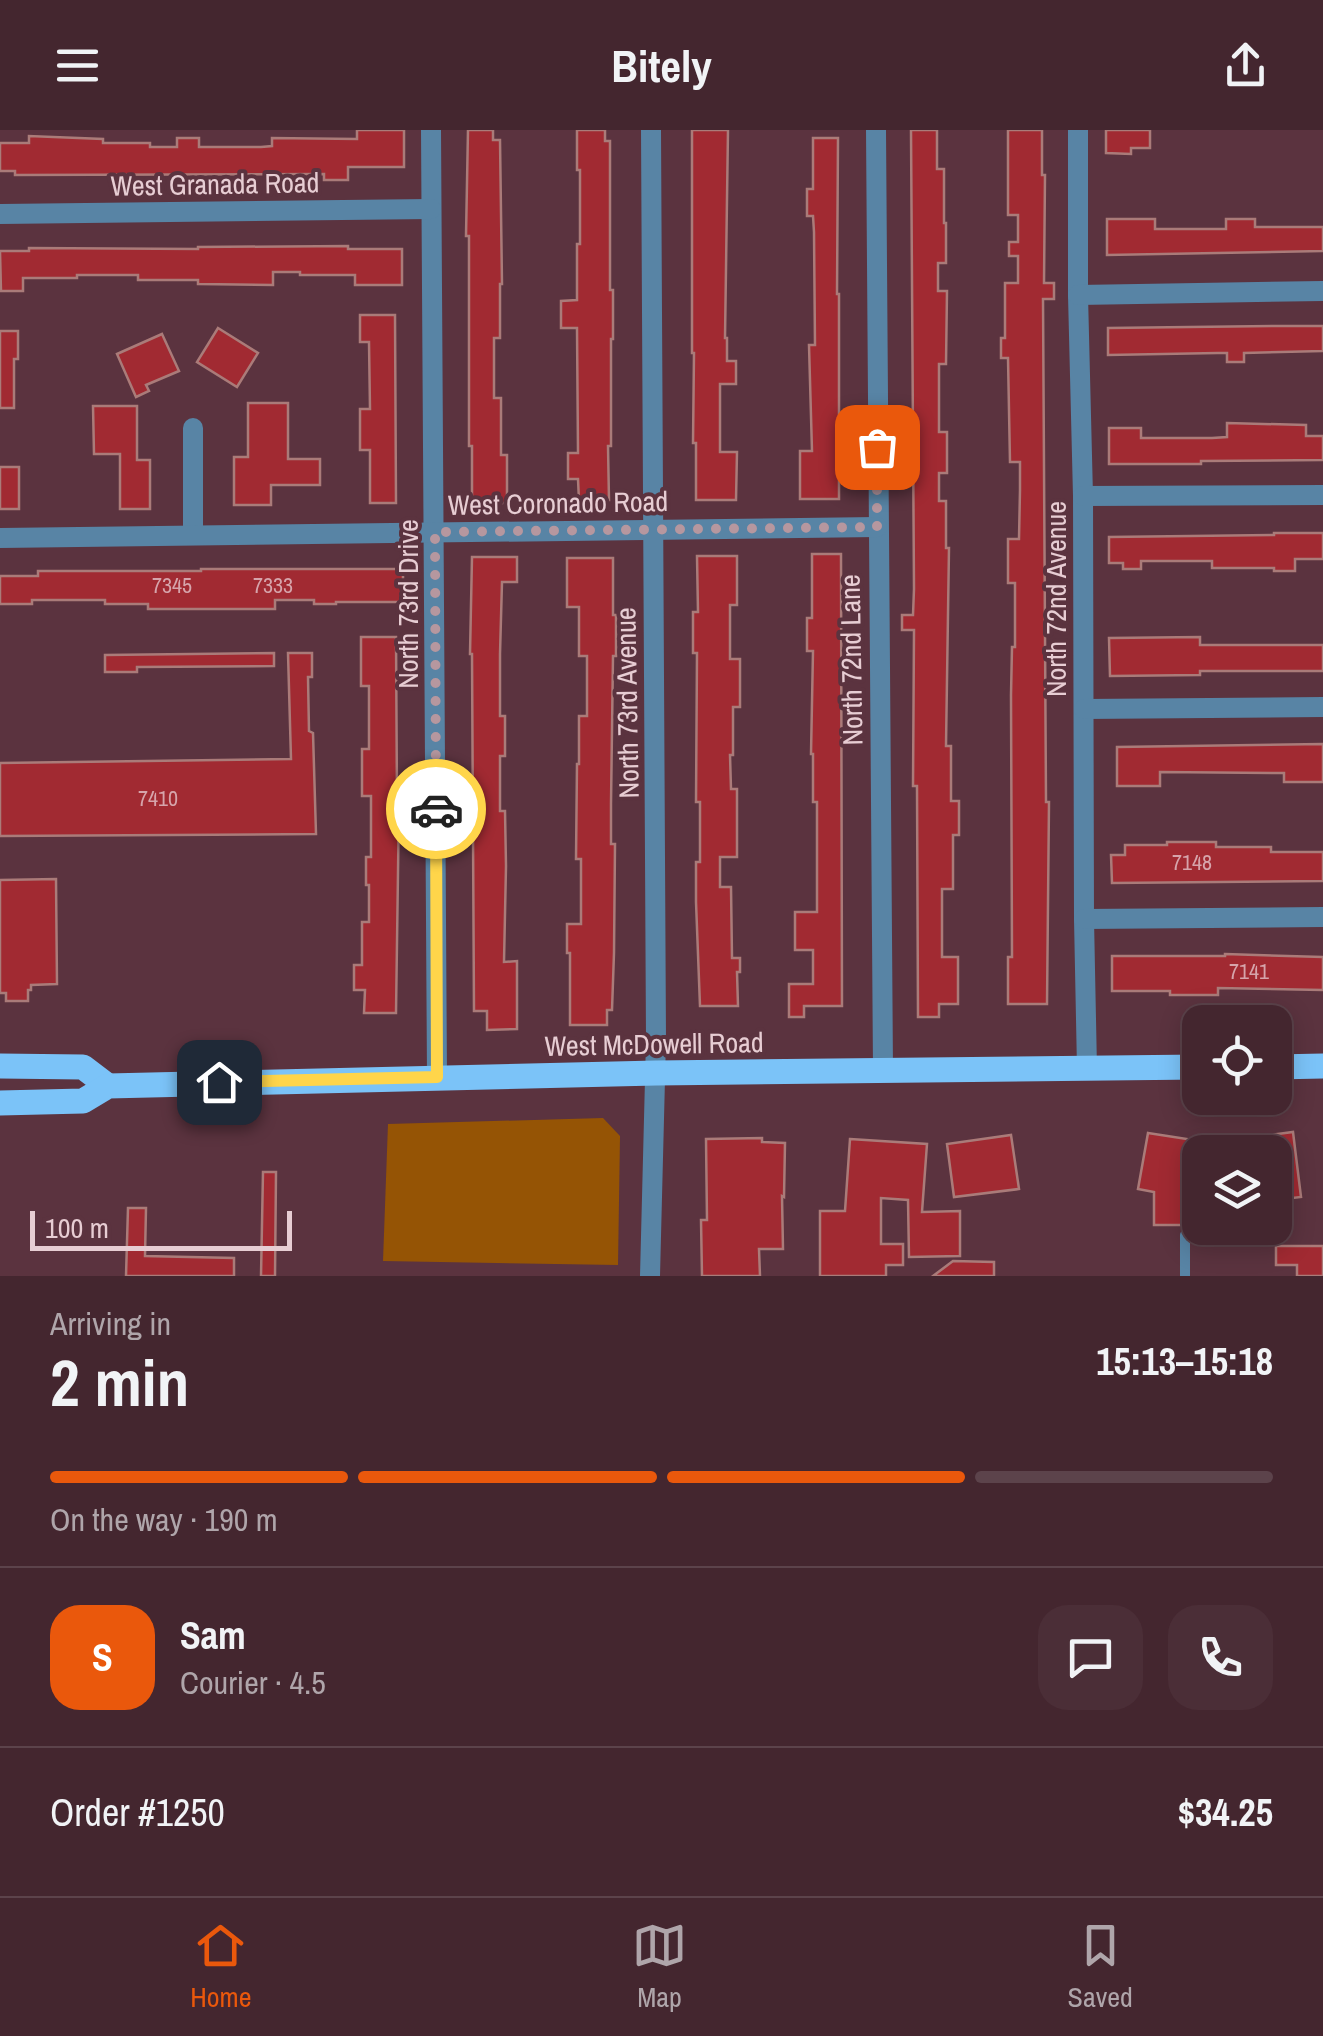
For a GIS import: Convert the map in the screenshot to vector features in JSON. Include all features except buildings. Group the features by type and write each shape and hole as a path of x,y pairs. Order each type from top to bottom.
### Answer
{"main road":[{"name":"West McDowell Road","path":"0,1066 83,1068 108,1086"},
{"path":"1292,1066 1323,1066"},
{"name":"West McDowell Road","path":"0,1103 83,1101 108,1086 656,1073 1182,1068"}],"street":[{"name":"North 73rd Drive","path":"431,130 437,1077"},
{"name":"North 73rd Avenue","path":"650,130 656,808 656,1073 650,1276"},
{"name":"North 72nd Lane","path":"876,130 882,1070"},
{"name":"North 72nd Avenue","path":"1078,130 1087,1069"},
{"name":"West Granada Road","path":"0,214 431,209"},
{"path":"1078,294 1323,291"},
{"path":"192,428 193,535"},
{"path":"1083,496 1323,495"},
{"name":"West Coronado Road","path":"0,538 877,527"},
{"path":"1084,709 1323,707"},
{"path":"1084,919 1323,917"}],"lane":[{"path":"1185,1245 1185,1276"}],"shaded area":[{"path":"603,1118 620,1136 618,1265 383,1261 388,1124"}],"way so far":[{"path":"436,809 435,532 877,527 877,447"}],"route":[{"path":"219,1082 437,1077 436,809"}]}
